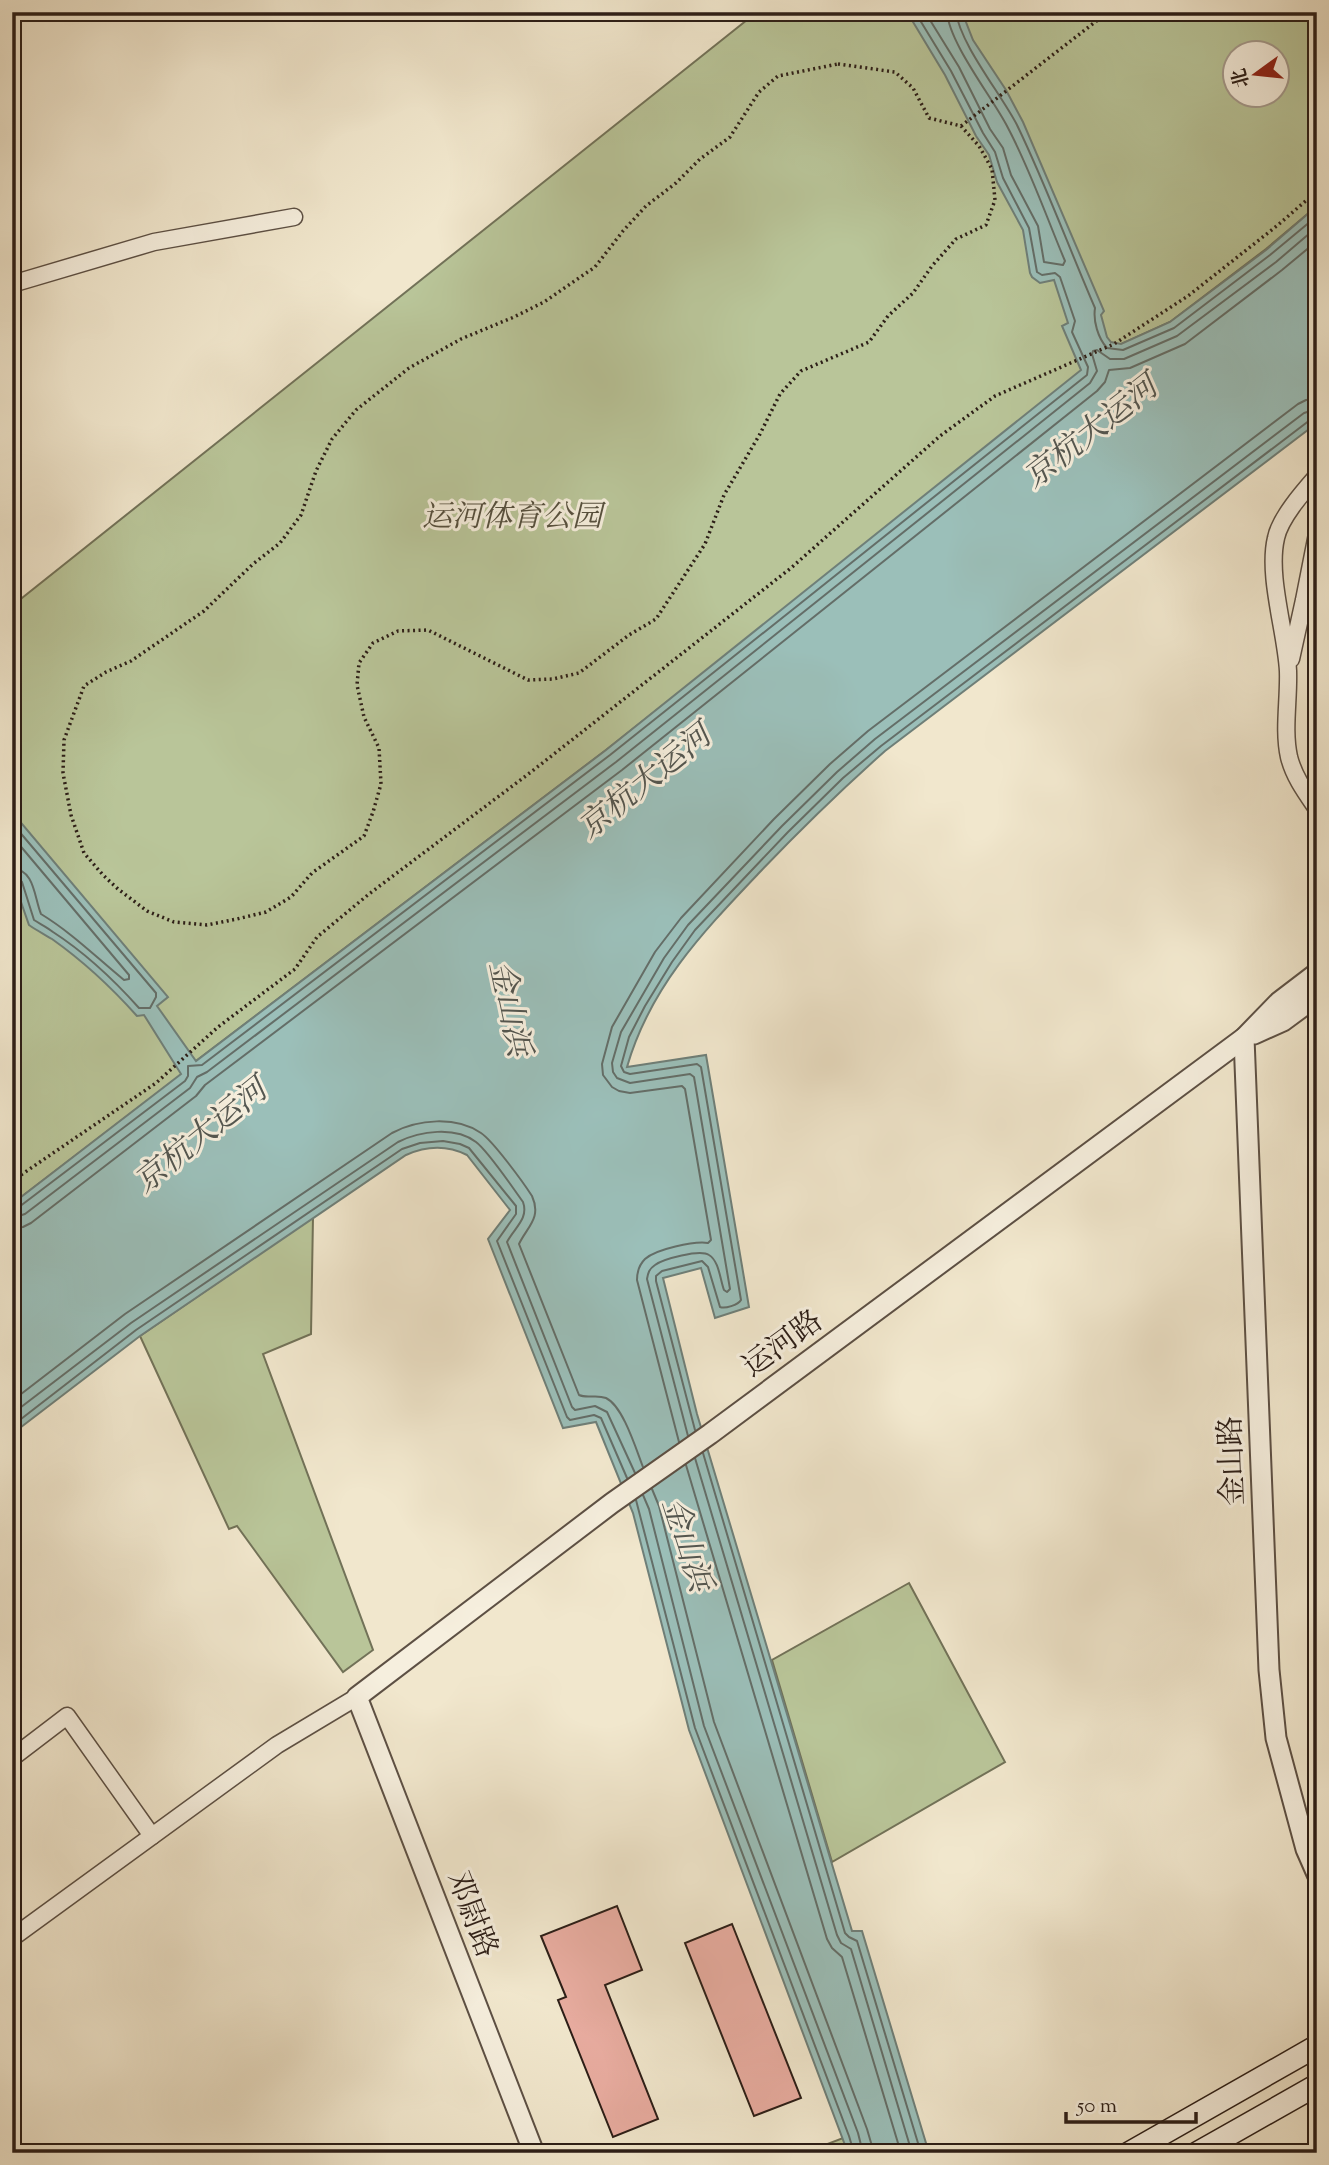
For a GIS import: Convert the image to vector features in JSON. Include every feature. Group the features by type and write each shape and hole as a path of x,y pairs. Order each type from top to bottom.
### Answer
{"main road":[{"path":"1129,2153 1317,2046"},
{"path":"1197,2153 1317,2085"}],"street":[{"path":"12,284 154,242 294,217"},
{"path":"1317,476 1292,508 1276,535 1273,558 1288,671 1289,756 1295,775 1317,809"},
{"path":"1288,671 1317,534"},
{"name":"运河路","path":"357,1697 612,1503 1244,1038 1279,1002 1317,973"},
{"name":"运河路","path":"1244,1038 1283,1021 1317,996"},
{"name":"金山路","path":"1244,1038 1269,1670 1276,1738 1306,1849 1317,1874"},
{"path":"12,1938 278,1745 357,1697"},
{"name":"邓尉路","path":"357,1697 534,2153"},
{"path":"12,1758 66,1716 152,1836"}],"path":[{"path":"961,126 1108,12"},
{"path":"838,64 895,72 913,88 929,118 961,126 979,146 992,169 995,200 986,225 956,239 913,293 888,316 869,342 801,371 780,394 760,435 724,495 705,544 656,619 629,635 579,673 552,679 528,680 428,630 398,631 373,643 359,663 357,685 364,717 379,748 381,784 364,836 312,873 291,897 266,912 207,925 174,922 146,911 118,889 84,853 71,815 63,774 64,740 84,686 131,661 204,611 253,564 280,543 301,515 316,471 332,439 356,410 409,368 461,338 544,302 594,267 646,206 730,137 759,92 778,76 838,64"},
{"path":"12,1181 156,1083 218,1027 295,969 317,937 369,894 531,772 791,568 940,436 995,396 1114,344 1188,296 1317,191"}],"green space":[{"name":"运河体育公园","path":"757,12 1317,12 1317,206 1266,249 1170,322 1121,344 606,750 12,1204 12,606"},
{"path":"313,1217 311,1334 263,1354 373,1650 343,1672 237,1526 229,1529 140,1336"},
{"path":"909,1583 1005,1762 832,1862 772,1660"},
{"path":"843,2138 848,2153 804,2153"}],"water":[{"path":"907,12 962,12 973,40 1006,90 1023,122 1104,311 1101,315 1111,342 1121,344 1170,322 1266,250 1317,206 1317,423 885,751 852,781 758,874 698,939 649,1011 627,1067 706,1055 749,1307 715,1318 701,1268 663,1278 697,1414 852,1931 862,1931 929,2153 848,2153 689,1730 633,1513 596,1422 563,1428 488,1239 510,1210 467,1155 436,1148 406,1155 140,1336 12,1434 12,1204 181,1074 144,1015 137,1016 86,966 29,925 12,876 12,812 168,997 157,1006 196,1061 606,750 1081,370 1062,326 1068,323 1054,280 1040,283 1032,277 1023,230 997,182 989,155"}],"building":[{"path":"617,1906 642,1970 605,1985 658,2119 613,2137 558,2000 566,1997 541,1936"},
{"path":"732,1924 801,2098 754,2116 685,1943"}],"water label":[{"name":"京杭大运河","path":"1090,431"},
{"name":"京杭大运河","path":"644,781"},
{"name":"金山浜","path":"511,1008"},
{"name":"京杭大运河","path":"200,1135"},
{"name":"金山浜","path":"688,1544"}]}
